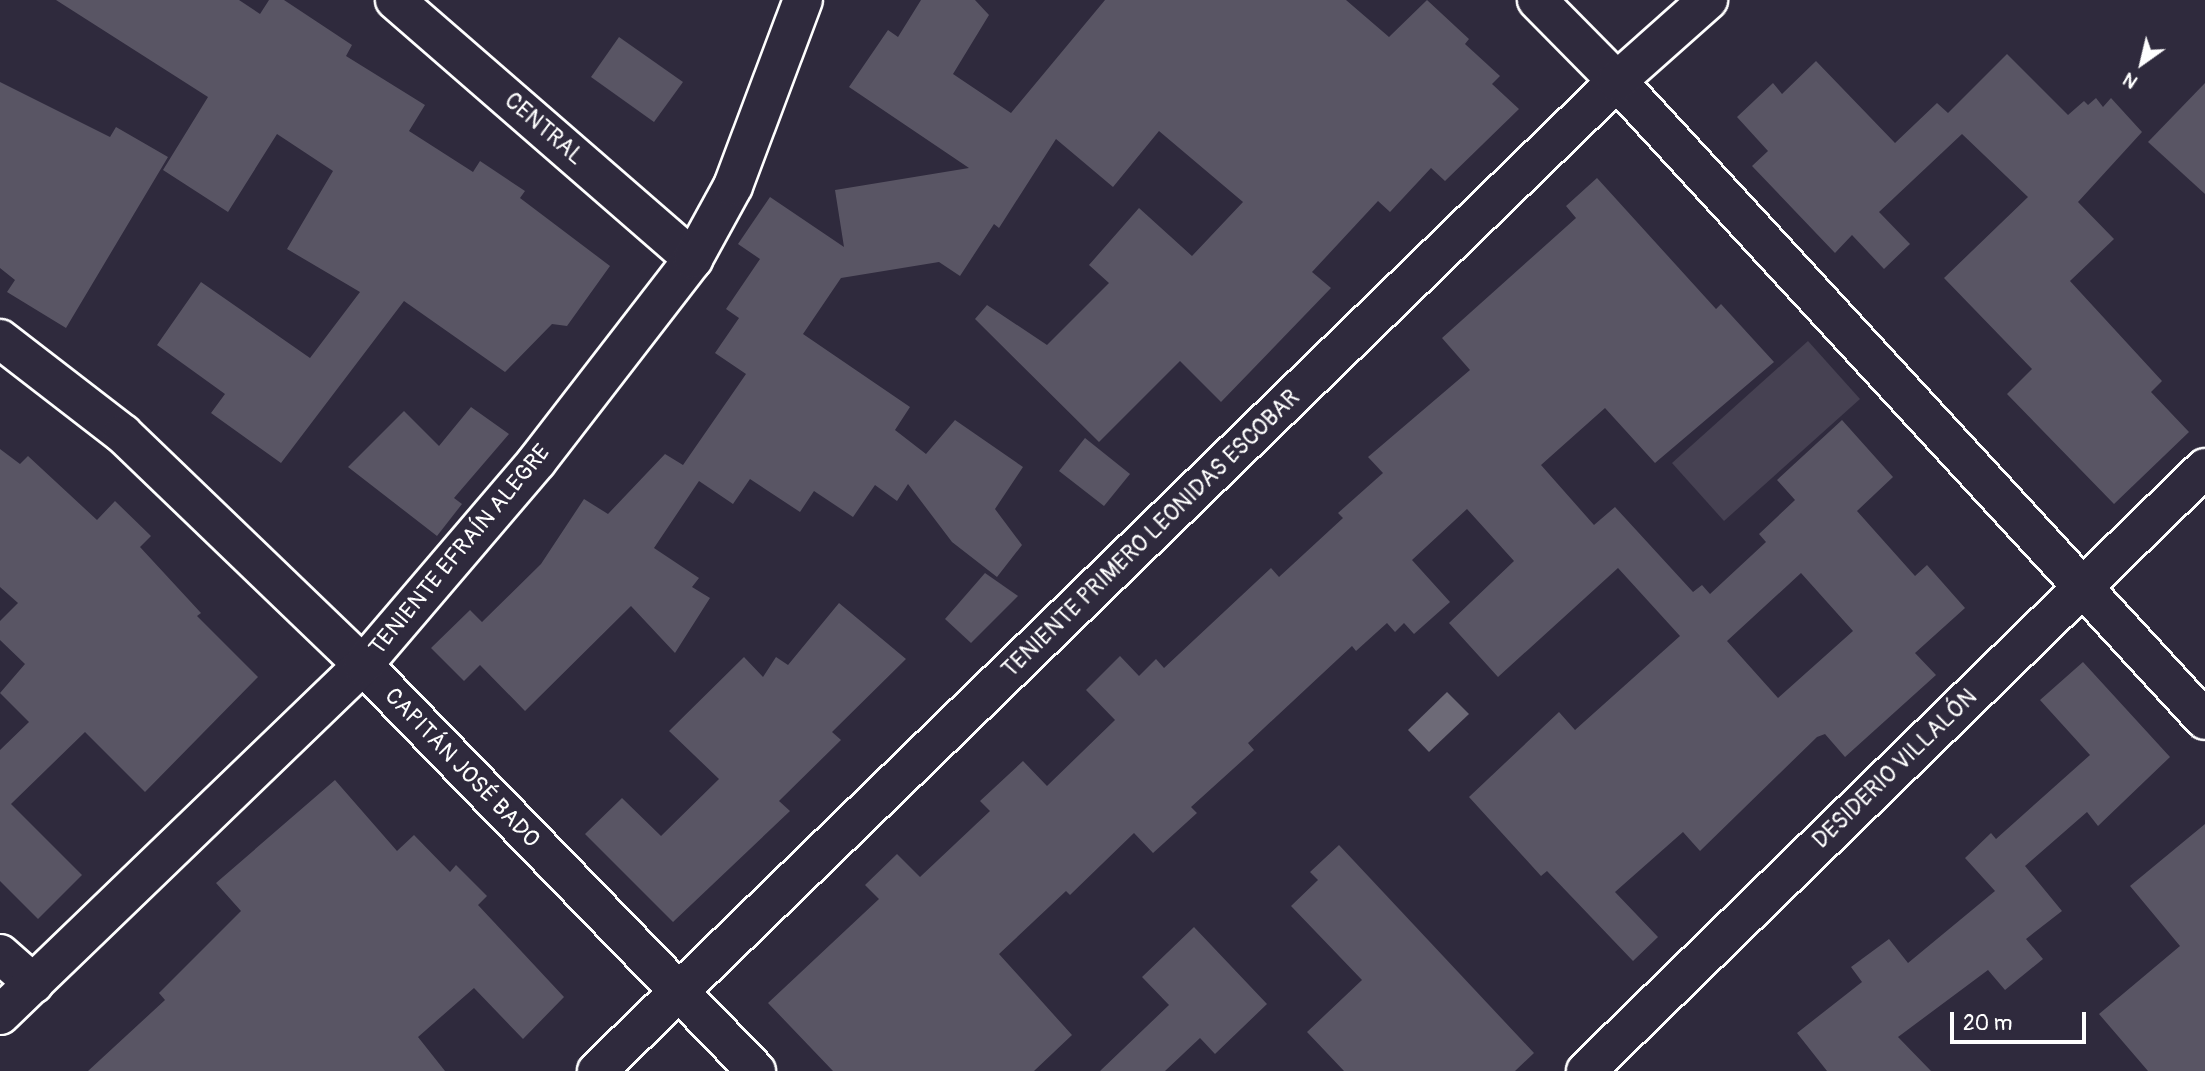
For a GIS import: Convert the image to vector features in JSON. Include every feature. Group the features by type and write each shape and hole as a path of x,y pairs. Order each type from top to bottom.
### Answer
{"street":[{"name":"CENTRAL","path":"395,0 694,259"},
{"name":"TENIENTE EFRAÍN ALEGRE","path":"0,1015 363,665 537,461 694,259 733,186 803,0"},
{"path":"1537,0 1618,81 2205,720"},
{"name":"TENIENTE PRIMERO LEONIDAS ESCOBAR","path":"597,1071 1618,81 1708,0"},
{"name":"CAPITÁN JOSÉ BADO","path":"0,339 123,434 363,665 756,1071"},
{"name":"DESIDERIO VILLALÓN","path":"1586,1071 2205,468"},
{"path":"0,954 34,984"}],"shaded area":[{"path":"1808,341 1860,399 1724,521 1672,463"},
{"path":"1447,692 1469,714 1429,752 1408,730"}],"building":[{"path":"56,0 239,0 260,14 269,0 284,0 352,45 346,56 425,105 409,131 473,172 480,161 525,191 520,198 610,266 567,326 552,324 505,372 404,301 281,463 211,413 225,394 157,345 201,282 310,358 360,292 287,249 333,171 277,134 228,212 163,170 208,97"},
{"path":"921,0 975,0 989,15 953,74 1011,113 1105,0 1346,0 1389,37 1427,0 1469,39 1465,44 1500,76 1492,84 1519,109 1445,181 1431,168 1390,212 1378,201 1312,272 1331,288 1221,402 1180,361 1099,442 975,319 987,305 1047,345 1109,283 1089,265 1139,208 1192,256 1243,202 1159,131 1113,187 1056,139 999,228 994,224 960,276 939,262 841,278 803,334 910,407 895,430 926,454 955,420 1023,467 995,509 1022,545 997,577 952,542 908,484 897,501 875,485 853,517 814,491 800,512 750,479 733,504 699,481 654,548 699,578 692,587 710,598 675,653 631,606 525,711 480,665 464,681 431,648 470,610 482,622 541,564 584,499 608,514 665,454 683,465 746,374 715,353 739,318 726,309 760,259 738,244 770,197 844,247 835,190 969,168 849,87 888,30 898,37"},
{"path":"619,37 683,82 654,122 591,77"},
{"path":"2007,54 2068,115 2084,101 2088,105 2096,98 2103,107 2111,98 2142,132 2078,202 2114,239 2070,281 2162,381 2151,392 2189,432 2114,504 2007,394 2032,369 1944,278 2028,197 1962,134 1879,212 1910,244 1884,269 1852,235 1835,253 1752,166 1768,151 1737,117 1773,83 1782,94 1816,61 1895,143 1937,103 1948,113"},
{"path":"0,82 110,137 116,127 168,157 66,328 7,292 15,280 0,268"},
{"path":"2205,83 2205,194 2148,142"},
{"path":"1597,178 1716,309 1721,304 1774,362 1655,463 1605,408 1541,465 1594,525 1615,507 1693,592 1702,585 1710,594 1766,542 1759,534 1795,500 1777,480 1842,420 1893,477 1857,511 1915,576 1927,565 1965,608 1915,653 1936,675 1845,757 1825,734 1817,737 1700,851 1683,832 1615,892 1658,937 1633,961 1547,871 1541,876 1469,797 1559,712 1575,730 1680,636 1618,568 1498,677 1449,623 1514,561 1467,509 1412,560 1450,602 1414,634 1404,623 1395,632 1387,623 1356,651 1352,646 1248,743 1254,750 1191,807 1197,813 1153,853 1134,833 1070,895 1066,891 999,954 1072,1035 1034,1071 833,1071 768,1003 879,899 865,885 897,854 920,877 990,811 980,801 1023,761 1047,786 1115,720 1086,690 1120,656 1139,676 1156,659 1164,668 1271,568 1279,577 1343,518 1338,513 1383,473 1368,457 1470,370 1442,338 1576,218 1566,206","holes":["1801,573 1853,631 1778,698 1727,641"]},
{"path":"471,407 509,434 454,498 462,504 437,536 348,467 404,411 439,446"},
{"path":"1085,438 1130,474 1104,506 1059,471"},
{"path":"0,449 20,464 28,456 97,520 115,501 151,536 140,547 201,613 197,616 258,677 145,792 85,732 11,804 82,875 38,919 0,881 0,750 29,722 0,693 25,664 0,640 0,621 18,603 0,587"},
{"path":"985,573 1018,596 971,643 945,619"},
{"path":"839,603 906,659 832,732 841,740 779,801 790,811 673,922 585,834 622,798 661,836 719,779 669,731 744,657 763,677 776,657 788,665"},
{"path":"2083,662 2170,757 2098,826 2087,812 2025,866 2062,911 2026,939 2043,959 2005,990 1988,970 1898,1037 1931,1071 1827,1071 1797,1033 1862,982 1851,967 1889,939 1908,963 1995,891 1965,858 1991,833 1996,839 2090,755 2040,700"},
{"path":"335,780 397,851 414,835 450,872 456,865 487,896 478,905 564,997 523,1039 474,988 418,1037 445,1071 88,1071 165,1000 159,993 241,911 216,883"},
{"path":"2205,824 2205,1071 2148,1071 2099,1014 2180,946 2130,886"},
{"path":"1339,845 1534,1053 1515,1071 1344,1071 1307,1032 1362,980 1291,906 1318,880 1310,872"},
{"path":"1194,927 1267,1004 1215,1054 1200,1038 1165,1071 1100,1071 1169,1005 1142,977"}]}
